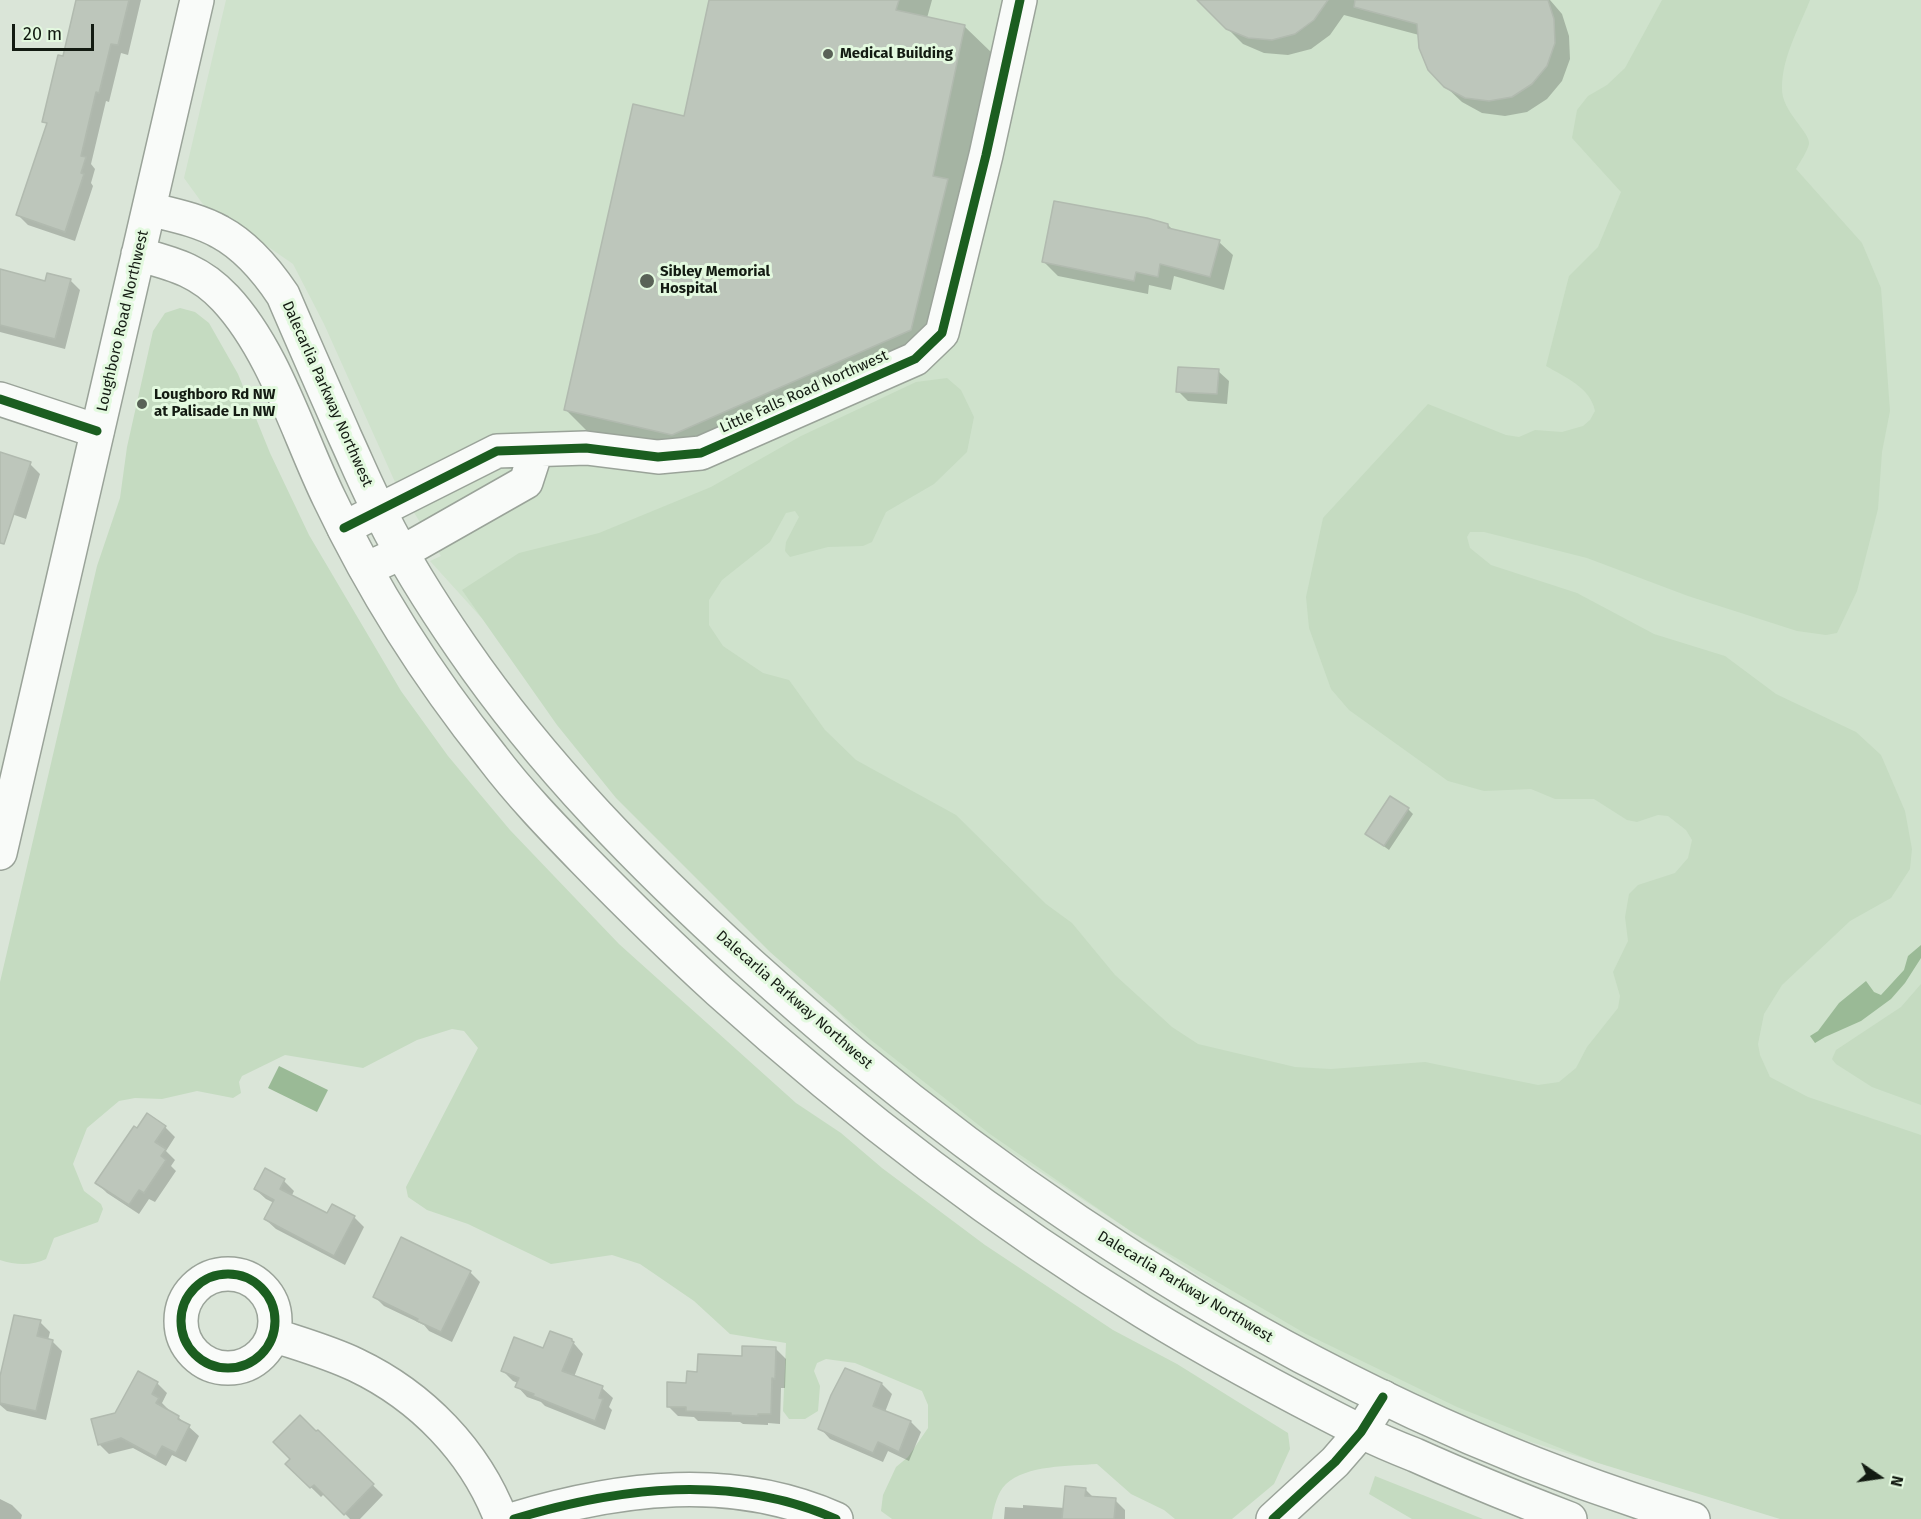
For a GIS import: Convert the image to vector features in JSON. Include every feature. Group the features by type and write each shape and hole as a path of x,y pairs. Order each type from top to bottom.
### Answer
{"main road":[{"name":"Loughboro Road Northwest","path":"0,853 197,0"},
{"name":"Little Falls Road Northwest","path":"344,528 497,452 586,448 658,457 700,453 915,359 942,333 986,155 1020,0"},
{"name":"Dalecarlia Parkway Northwest","path":"149,209 198,222 221,232 242,247 270,277 283,295 379,511 401,552 468,657 537,748 588,805 640,860 790,1001 926,1113 973,1148 1095,1233 1253,1330 1383,1397 1466,1435 1607,1491 1693,1519"},
{"path":"138,255 192,271 209,283 235,309 253,334 273,372 344,528 399,627 426,668 504,773 550,824 657,933 762,1030 900,1144 948,1180 1071,1266 1157,1320 1233,1365 1361,1432 1481,1484 1570,1519"},
{"path":"0,399 97,431"},
{"path":"366,569 526,482 536,451"},
{"path":"273,1335 356,1365 385,1381 412,1400 438,1422 471,1461 485,1483 501,1519"},
{"path":"1273,1519 1335,1462 1361,1432 1383,1397"},
{"path":"514,1519 602,1497 641,1492 700,1489 740,1491 774,1497 836,1519"}],"shaded area":[{"path":"226,0 1921,0 1921,1519 1783,1519 1383,1397 898,1078 430,561 441,556 395,482 324,324 293,264 238,226 205,207 184,178"},
{"path":"1662,0 1810,0 1785,65 1782,88 1786,105 1809,144 1796,169 1862,243 1881,288 1890,411 1882,452 1878,509 1857,591 1837,633 1826,635 1797,631 1688,596 1587,558 1484,532 1470,532 1467,537 1470,548 1491,565 1577,593 1654,634 1725,656 1776,694 1856,732 1881,755 1905,811 1912,849 1910,869 1891,898 1850,921 1782,985 1764,1014 1758,1044 1760,1055 1770,1077 1808,1097 1921,1135 1921,1519 1780,1519 1595,1462 1457,1407 1306,1334 1132,1232 990,1134 871,1040 770,952 616,798 557,725 462,590 519,553 599,533 711,487 801,436 916,382 947,378 961,390 974,417 967,452 934,484 886,512 872,542 863,546 828,547 790,557 785,551 786,542 799,517 795,511 786,513 770,542 722,580 709,600 709,625 723,646 763,673 789,680 825,730 856,760 956,815 1046,904 1072,923 1115,975 1172,1027 1198,1044 1295,1067 1331,1069 1425,1062 1538,1085 1559,1082 1576,1068 1587,1047 1618,1008 1620,996 1613,972 1628,941 1625,917 1629,894 1638,885 1675,873 1688,858 1692,840 1686,830 1668,816 1658,815 1637,822 1627,820 1594,799 1555,799 1531,789 1484,791 1448,781 1349,710 1331,689 1309,628 1306,597 1323,518 1428,404 1506,435 1519,437 1535,430 1562,432 1583,426 1590,420 1595,411 1588,396 1569,379 1546,366 1569,276 1598,247 1621,192 1572,138 1577,110 1588,96 1607,85 1625,68"},
{"path":"180,308 195,312 209,323 238,374 270,453 309,535 401,691 448,756 510,830 619,944 796,1103 841,1133 882,1168 985,1245 1113,1330 1177,1364 1288,1433 1290,1449 1274,1484 1232,1519 1175,1519 1164,1510 1131,1494 1097,1464 1062,1466 1025,1473 1006,1484 998,1496 992,1519 892,1519 881,1511 883,1495 896,1467 908,1457 928,1428 928,1405 922,1391 855,1363 826,1359 817,1363 814,1371 820,1386 818,1411 805,1419 789,1419 783,1411 786,1343 730,1334 694,1301 640,1264 612,1255 551,1264 468,1224 427,1210 408,1197 406,1187 478,1048 464,1031 452,1029 417,1040 363,1068 285,1055 242,1076 239,1082 241,1093 233,1098 197,1091 162,1099 135,1098 119,1101 87,1128 73,1164 84,1191 101,1204 103,1209 98,1222 54,1238 46,1259 41,1261 23,1264 0,1260 0,982 97,566 120,498 127,447 153,331 165,313"},
{"path":"1921,945 1921,958 1905,983 1891,999 1861,1021 1815,1043 1810,1036 1818,1031 1839,1003 1866,981 1874,992 1881,995 1904,970 1908,956"},
{"path":"1921,984 1921,1105 1872,1087 1836,1064 1832,1059 1836,1050 1901,1007"},
{"path":"279,1066 328,1090 317,1112 268,1088"},
{"path":"1375,1476 1483,1519 1412,1519 1369,1494"}],"building":[{"path":"76,0 129,0 118,45 111,44 99,93 96,92 81,156 86,157 81,173 84,174 65,232 16,215 47,123 42,122 58,55 63,56"},
{"path":"709,0 899,0 896,10 965,25 933,176 948,179 911,330 672,435 564,410 633,104 684,116"},
{"path":"1197,0 1328,0 1314,20 1295,34 1272,40 1248,38 1226,29"},
{"path":"1355,0 1548,0 1554,19 1555,43 1547,66 1532,84 1512,97 1489,101 1465,98 1444,87 1428,70 1419,48 1417,24 1354,7"},
{"path":"1054,201 1147,218 1168,224 1168,228 1220,240 1210,277 1160,264 1158,277 1136,272 1134,281 1042,262"},
{"path":"0,269 45,281 47,273 71,279 55,339 0,325"},
{"path":"1178,367 1219,369 1217,394 1176,392"},
{"path":"0,452 31,462 4,544 0,543"},
{"path":"1390,796 1409,808 1384,846 1365,834"},
{"path":"147,1113 166,1126 155,1142 166,1149 161,1156 166,1160 144,1193 139,1190 129,1205 95,1183 134,1126 137,1128"},
{"path":"265,1168 285,1179 280,1189 327,1213 332,1204 355,1216 334,1256 264,1219 274,1200 254,1189"},
{"path":"401,1237 471,1271 441,1332 373,1297"},
{"path":"14,1315 41,1320 37,1336 53,1340 36,1411 0,1403 0,1376"},
{"path":"550,1331 572,1339 574,1342 562,1371 603,1386 599,1398 603,1399 595,1421 515,1387 519,1378 501,1371 514,1337 543,1348"},
{"path":"742,1346 776,1347 771,1414 731,1415 731,1413 686,1411 686,1407 667,1407 667,1382 686,1383 687,1371 697,1372 698,1354 742,1356"},
{"path":"845,1368 882,1383 873,1406 911,1421 899,1452 878,1442 873,1453 818,1429 831,1395"},
{"path":"138,1371 158,1382 152,1394 159,1398 156,1403 190,1425 176,1453 162,1446 156,1457 121,1438 98,1445 91,1419 115,1413"},
{"path":"300,1415 374,1484 344,1515 314,1485 310,1488 285,1464 290,1459 273,1442"},
{"path":"1065,1486 1086,1488 1085,1496 1116,1498 1114,1519 1062,1519"}],"cycle path":[{"path":"344,528 497,451 586,448 658,457 701,453 915,359 942,333 986,155 1020,0"},
{"path":"0,399 97,431"},
{"path":"228,1274 246,1277 262,1287 272,1303 275,1321 272,1339 262,1355 246,1365 228,1368 210,1365 194,1355 184,1339 181,1321 184,1303 194,1287 210,1277 228,1274"},
{"path":"1273,1519 1335,1462 1361,1432 1383,1397"},
{"path":"514,1519 594,1499 676,1490 716,1490 757,1495 797,1504 836,1519"}],"place":[{"name":"Medical Building","path":"828,54"},
{"name":"Sibley Memorial Hospital","path":"647,281"},
{"name":"Loughboro Rd NW at Palisade Ln NW","path":"142,404"}]}
